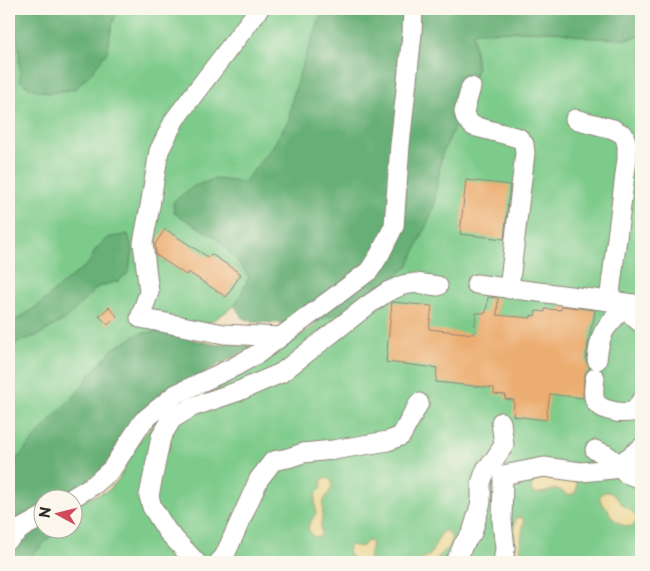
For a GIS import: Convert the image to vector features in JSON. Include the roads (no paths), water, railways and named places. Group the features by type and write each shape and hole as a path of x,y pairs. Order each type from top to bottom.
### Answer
{"street":[{"path":"259,9 175,119 159,151 143,243 149,292 140,318 224,334 280,338"},
{"path":"196,562 168,531 152,507 149,496 160,437 172,419 176,394 259,353 369,271 380,254 394,226 413,9"},
{"path":"471,87 464,112 466,119 473,126 520,138 524,144 525,153 509,289"},
{"path":"575,120 613,129 624,134 627,145 625,303 603,332 599,343 594,394 596,404 604,409 629,413 635,411 641,401"},
{"path":"82,492 95,484 110,470 142,421 174,407 192,407 239,391 281,373 387,292 403,285 416,283 438,286"},
{"path":"476,284 625,303"},
{"path":"625,303 633,317 641,323"},
{"path":"218,562 224,558 259,479 273,460 303,453 333,450 388,440 401,436 419,403"},
{"path":"501,422 504,445 502,521 505,549 503,562"},
{"path":"481,502 481,483 486,469 504,445"},
{"path":"455,562 463,545 472,533 481,502 490,487 503,474 544,467 581,472 613,469 641,448"},
{"path":"595,450 612,459 625,473 641,479"},
{"path":"9,539 32,522"}]}
